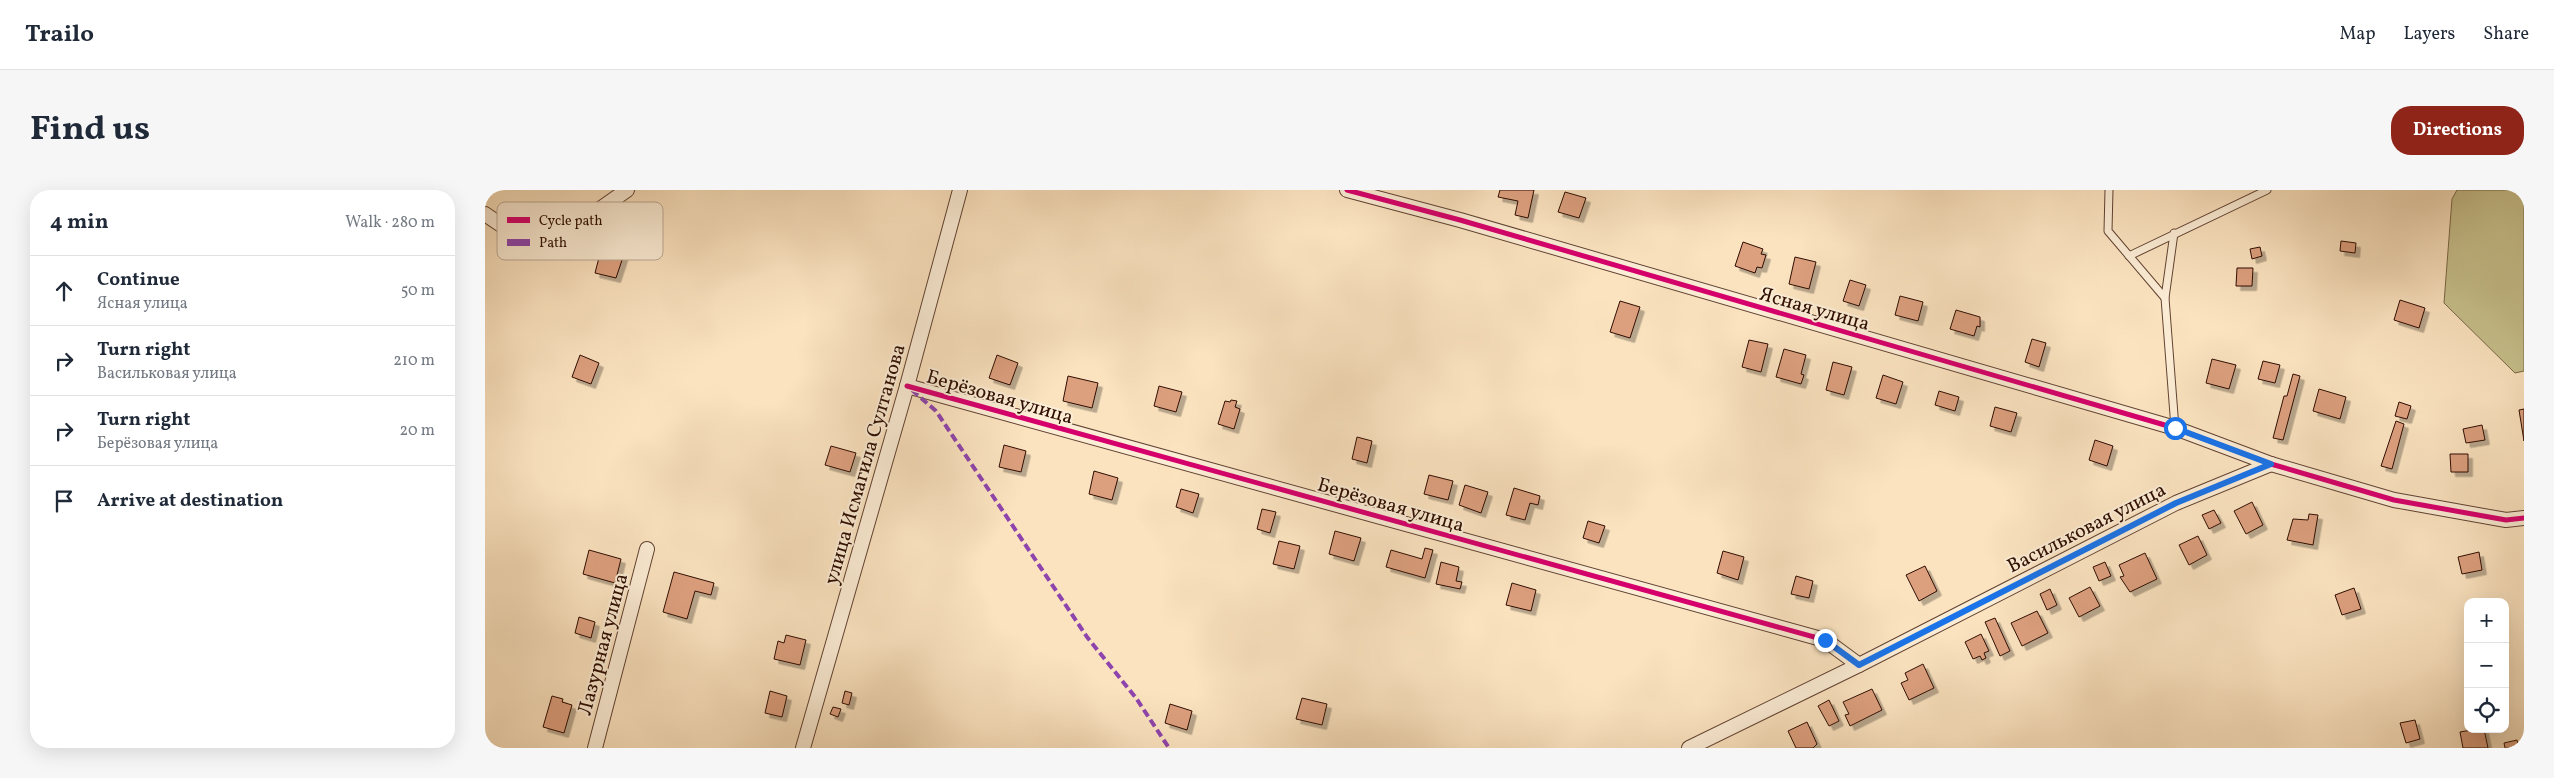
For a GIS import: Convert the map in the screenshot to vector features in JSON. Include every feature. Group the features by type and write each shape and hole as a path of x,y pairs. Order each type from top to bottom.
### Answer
{"street":[{"path":"610,202 627,190"},
{"name":"улица Исмагила Султанова","path":"803,748 907,386 960,190"},
{"name":"Ясная улица","path":"1347,190 1460,220 2175,428 2271,464"},
{"path":"485,214 497,222"},
{"name":"Берёзовая улица","path":"907,386 1825,640 1859,665"},
{"path":"2271,464 2394,500 2506,520 2524,518"},
{"name":"Васильковая улица","path":"1689,748 1859,665 2176,503 2271,464"},
{"name":"Лазурная улица","path":"595,748 647,549"}],"lane":[{"path":"2109,190 2108,231 2165,298"},
{"path":"2129,256 2267,190"},
{"path":"2174,233 2165,298 2175,428"}],"shaded area":[{"path":"2457,190 2524,190 2524,371 2515,373 2444,303 2452,199"}],"building":[{"path":"1500,190 1534,190 1528,218 1515,215 1518,201 1498,197"},
{"path":"1565,192 1586,198 1579,218 1558,212"},
{"path":"2341,241 2356,243 2355,253 2340,251"},
{"path":"1743,242 1763,249 1761,254 1766,255 1762,268 1757,267 1755,273 1735,266"},
{"path":"2260,247 2262,256 2252,259 2250,249"},
{"path":"1795,257 1816,262 1809,289 1789,284"},
{"path":"598,260 622,260 616,278 595,273"},
{"path":"2237,268 2253,268 2252,286 2236,286"},
{"path":"1850,280 1866,285 1859,306 1843,301"},
{"path":"1900,296 1923,302 1918,321 1895,315"},
{"path":"2400,300 2425,308 2419,328 2394,320"},
{"path":"1620,301 1640,307 1630,338 1610,332"},
{"path":"1956,310 1980,317 1980,327 1977,326 1974,336 1950,329"},
{"path":"2032,339 2046,343 2039,367 2025,362"},
{"path":"1749,340 1768,344 1761,372 1742,367"},
{"path":"1784,349 1806,355 1801,374 1804,375 1801,384 1776,377"},
{"path":"580,355 599,363 591,384 572,377"},
{"path":"997,355 1018,363 1010,385 989,378"},
{"path":"2212,359 2236,365 2229,389 2206,383"},
{"path":"2263,361 2280,365 2275,383 2258,379"},
{"path":"1833,362 1852,367 1844,395 1826,390"},
{"path":"2293,374 2300,376 2283,440 2273,438 2284,396 2287,396"},
{"path":"1883,375 1903,382 1896,404 1876,398"},
{"path":"1068,376 1098,383 1092,408 1063,401"},
{"path":"1159,386 1182,392 1176,412 1154,406"},
{"path":"2319,389 2346,397 2340,419 2313,411"},
{"path":"1939,391 1959,397 1955,411 1935,405"},
{"path":"1231,400 1237,401 1235,407 1240,409 1234,429 1218,424 1225,401 1230,402"},
{"path":"2399,402 2411,406 2407,419 2395,416"},
{"path":"1995,407 2017,413 2011,432 1990,426"},
{"path":"2524,409 2524,441 2519,410"},
{"path":"2396,421 2404,424 2392,469 2381,466"},
{"path":"2482,425 2485,440 2466,443 2463,429"},
{"path":"1357,437 1372,441 1367,463 1352,459"},
{"path":"2095,440 2113,446 2107,466 2089,460"},
{"path":"1004,445 1026,451 1021,472 999,467"},
{"path":"831,446 856,453 850,472 825,465"},
{"path":"2450,454 2468,454 2468,472 2451,472"},
{"path":"1094,471 1118,478 1112,500 1089,494"},
{"path":"1429,475 1453,481 1448,500 1424,494"},
{"path":"1465,485 1488,492 1481,513 1459,505"},
{"path":"1514,488 1540,496 1538,505 1530,503 1525,520 1506,515"},
{"path":"1181,489 1199,494 1193,513 1176,507"},
{"path":"2252,502 2263,525 2246,534 2234,511"},
{"path":"1262,509 1276,512 1270,533 1257,529"},
{"path":"2214,510 2221,523 2209,529 2202,515"},
{"path":"2309,514 2318,515 2313,545 2287,540 2293,519 2308,520"},
{"path":"1588,521 1605,526 1599,543 1583,538"},
{"path":"1335,531 1361,538 1354,561 1329,554"},
{"path":"2198,536 2207,555 2189,565 2179,545"},
{"path":"1279,541 1300,546 1294,569 1273,564"},
{"path":"1425,548 1433,550 1425,578 1386,567 1391,550 1422,559"},
{"path":"589,550 621,559 615,583 583,574"},
{"path":"1723,551 1744,557 1738,580 1717,573"},
{"path":"2479,552 2482,570 2462,574 2458,557"},
{"path":"2145,553 2157,579 2130,592 2120,577 2124,576 2119,565"},
{"path":"1441,562 1459,567 1456,581 1462,582 1460,589 1436,584"},
{"path":"2105,562 2111,576 2099,581 2093,567"},
{"path":"1925,566 1937,591 1919,601 1906,575"},
{"path":"674,572 714,583 711,595 695,591 687,619 663,612"},
{"path":"1796,576 1813,581 1809,598 1791,594"},
{"path":"1512,583 1536,590 1531,611 1506,605"},
{"path":"2090,587 2100,606 2079,617 2069,598"},
{"path":"2354,588 2361,609 2342,615 2335,595"},
{"path":"2050,589 2057,605 2047,610 2040,594"},
{"path":"2037,611 2048,633 2022,646 2011,623"},
{"path":"579,617 595,622 591,638 575,633"},
{"path":"1995,618 2010,651 2000,656 1985,622"},
{"path":"1981,634 1989,651 1984,653 1986,658 1982,660 1980,656 1973,659 1965,642"},
{"path":"786,635 806,640 800,665 774,659 778,641 784,643"},
{"path":"1923,664 1934,688 1909,700 1901,683 1908,680 1905,673"},
{"path":"1872,689 1882,710 1850,726 1845,715 1849,714 1843,702"},
{"path":"770,691 787,696 782,717 765,713"},
{"path":"845,691 852,693 849,705 842,703"},
{"path":"552,696 563,699 562,702 572,705 564,733 543,727"},
{"path":"1302,698 1327,704 1322,725 1296,719"},
{"path":"1829,700 1839,721 1829,726 1818,706"},
{"path":"1170,704 1192,711 1187,730 1165,723"},
{"path":"833,707 841,709 838,717 830,714"},
{"path":"2415,720 2420,739 2406,743 2400,723"},
{"path":"1807,722 1817,744 1813,748 1796,748 1788,731"},
{"path":"2460,732 2485,733 2488,748 2463,748"},
{"path":"2517,740 2519,748 2505,748 2504,743"}],"marked path":[{"path":"912,390 936,411 1087,637 1136,698 1169,748"}],"cycle path":[{"path":"1347,190 1460,220 2175,428 2271,464 2394,500 2506,520 2524,518"},
{"path":"907,386 1825,640 1859,665"}],"route":[{"path":"1825,640 1859,665 2176,503 2271,464 2175,428"}]}
